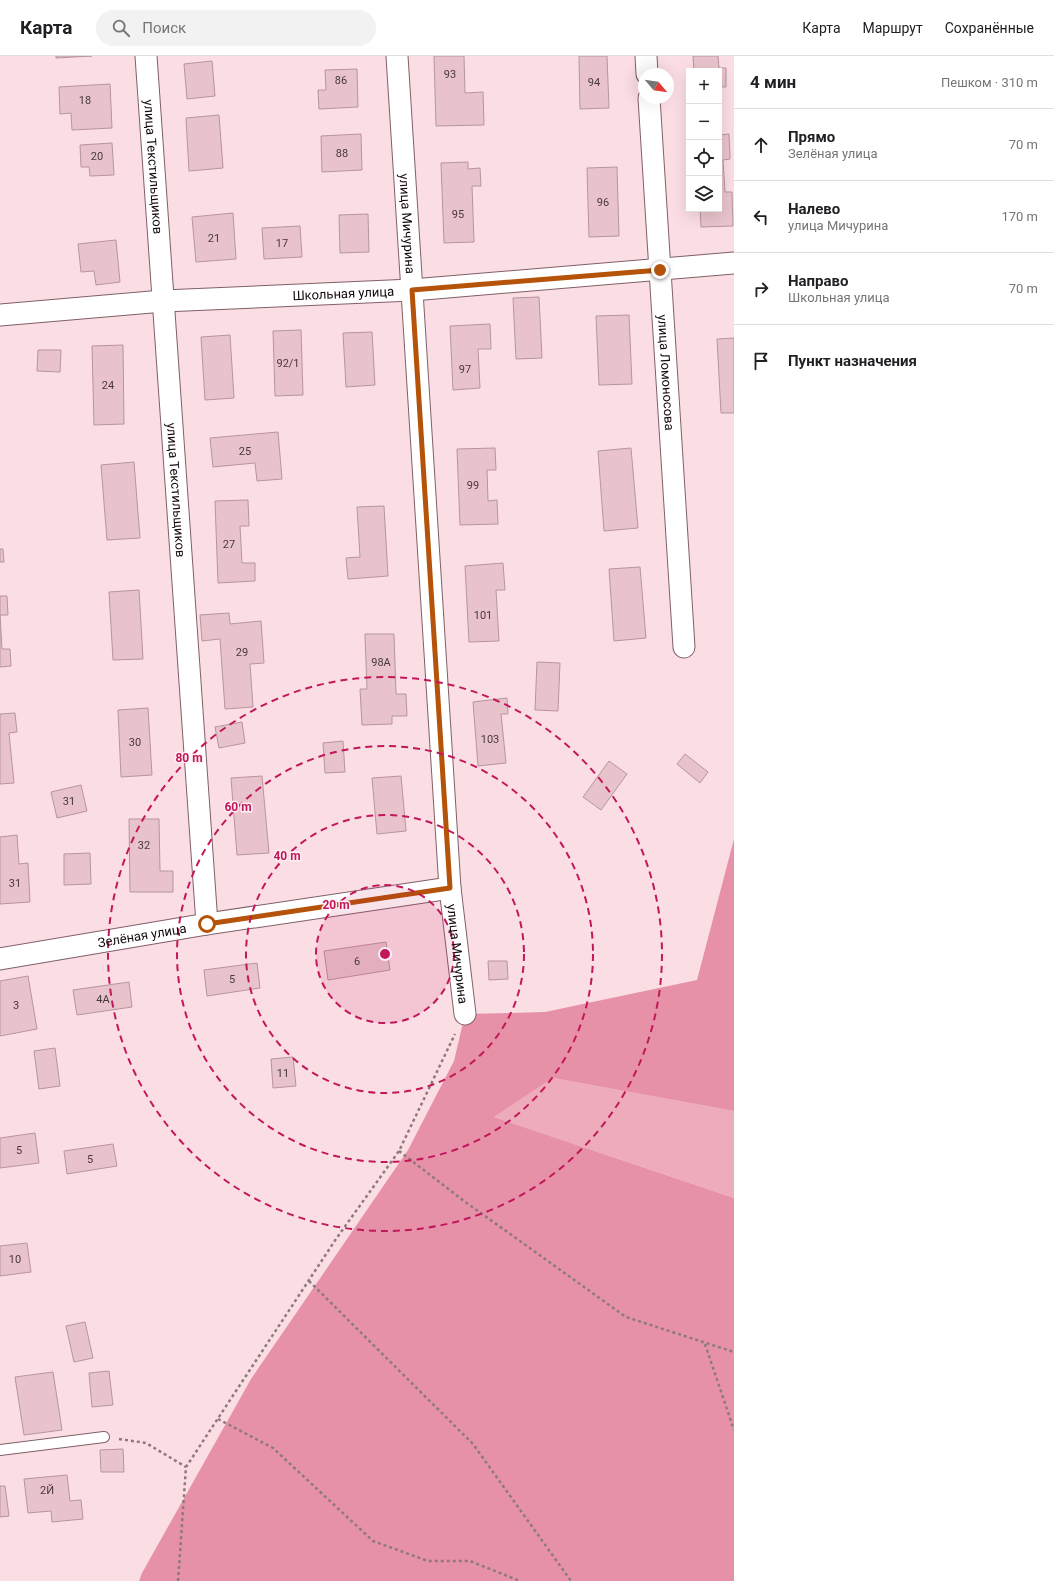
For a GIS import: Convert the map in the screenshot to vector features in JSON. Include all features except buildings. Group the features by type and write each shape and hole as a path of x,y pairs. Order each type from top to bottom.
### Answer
{"street":[{"name":"улица Текстильщиков","path":"146,56 207,924"},
{"name":"улица Мичурина","path":"397,56 450,888 465,1014"},
{"path":"646,56 647,68"},
{"name":"улица Ломоносова","path":"648,104 684,647"},
{"name":"Школьная улица","path":"0,315 163,301 412,290 734,264"},
{"name":"Зелёная улица","path":"0,959 207,924 450,888"}],"lane":[{"path":"0,1450 104,1437"}],"path":[{"path":"178,1581 186,1467 310,1281 336,1239 399,1151 465,1014"},
{"path":"399,1151 626,1317 705,1344 734,1352"},
{"path":"310,1281 473,1444 571,1581"},
{"path":"705,1344 734,1430"},
{"path":"218,1419 273,1448 373,1541 428,1561 470,1561 520,1581"},
{"path":"104,1437 146,1443 186,1467"}],"shaded area":[{"path":"734,839 734,1111 553,1078 494,1117 734,1198 734,1581 139,1581 142,1573 251,1379 408,1150 454,1061 465,1014 545,1012 697,980"},
{"path":"553,1078 734,1111 734,1198 494,1117"}],"route":[{"path":"207,924 450,888 412,290 660,270"}]}
